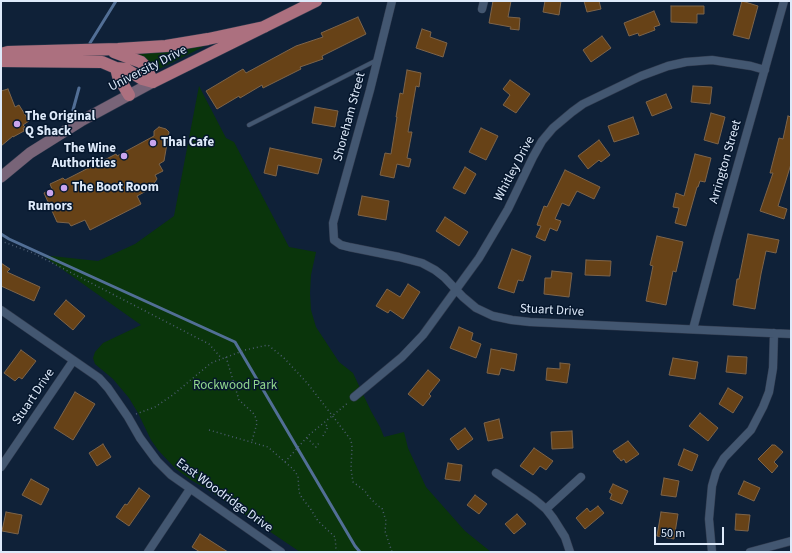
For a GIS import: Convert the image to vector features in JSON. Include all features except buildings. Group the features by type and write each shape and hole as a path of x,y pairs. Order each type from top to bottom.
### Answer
{"main road":[{"name":"University Drive","path":"154,82 314,1"},
{"path":"1,54 8,52 146,48 187,43 264,27"},
{"path":"108,49 142,62 154,82"},
{"path":"1,61 106,63 116,68 126,69 142,80 154,82"},
{"path":"116,68 118,76 129,95"}],"street":[{"name":"Shoreham Street","path":"334,240 332,231 333,223 378,60 392,1"},
{"name":"Arrington Street","path":"693,329 784,1"},
{"name":"Whitley Drive","path":"354,397 402,357 422,335 480,258 508,209 533,156 542,141 553,128 572,112 583,104 641,76 680,63 712,60 751,66 764,70"},
{"name":"University Drive","path":"1,177 44,143 81,121 154,82"},
{"name":"Stuart Drive","path":"334,240 348,247 422,263 444,277 469,302 484,312 493,316 512,320 791,334"},
{"name":"East Woodridge Drive","path":"1,310 99,378 108,388 128,417 140,438 171,475 282,552"},
{"path":"712,552 709,500 712,486 716,472 724,458 751,430 763,407 769,392 773,368 774,333"},
{"name":"Stuart Drive","path":"1,467 73,361"},
{"path":"496,473 518,487 546,509 565,537 570,552"},
{"path":"546,509 581,477"},
{"path":"148,552 190,489"},
{"path":"750,552 791,541"}],"lane":[{"path":"249,125 378,60"}],"path":[{"path":"1,241 33,254 209,344 222,359"},
{"path":"128,417 155,407 174,394 211,363 234,353 268,345 284,358 308,384 351,440 351,469 353,482 365,491 368,496 382,508 386,521 385,531 392,552"},
{"path":"226,357 239,400 253,413 256,418 257,423 252,442"},
{"path":"285,462 306,438 354,397"},
{"path":"323,436 328,427 324,423"},
{"path":"209,430 268,447 285,462 296,473 299,492 302,498 318,521 335,537 338,552"},
{"path":"306,438 316,447 319,443"}],"green space":[{"path":"209,44 157,70 136,52"},
{"name":"Rockwood Park","path":"199,86 226,138 234,142 289,247 316,252 311,275 310,293 311,310 316,327 339,362 353,373 384,437 404,432 408,448 426,487 465,531 491,552 300,552 175,468 151,440 129,398 113,379 95,364 93,358 95,352 103,343 141,325 42,255 98,261 135,244 174,216"}],"waterway":[{"path":"90,43 116,1"},
{"path":"73,110 79,88"},
{"path":"1,234 235,342 355,546 360,552"}],"place":[{"name":"The Original Q Shack","path":"17,124"},
{"name":"Thai Cafe","path":"153,143"},
{"name":"The Wine Authorities","path":"124,156"},
{"name":"The Boot Room","path":"64,188"},
{"name":"Rumors","path":"50,193"}]}
